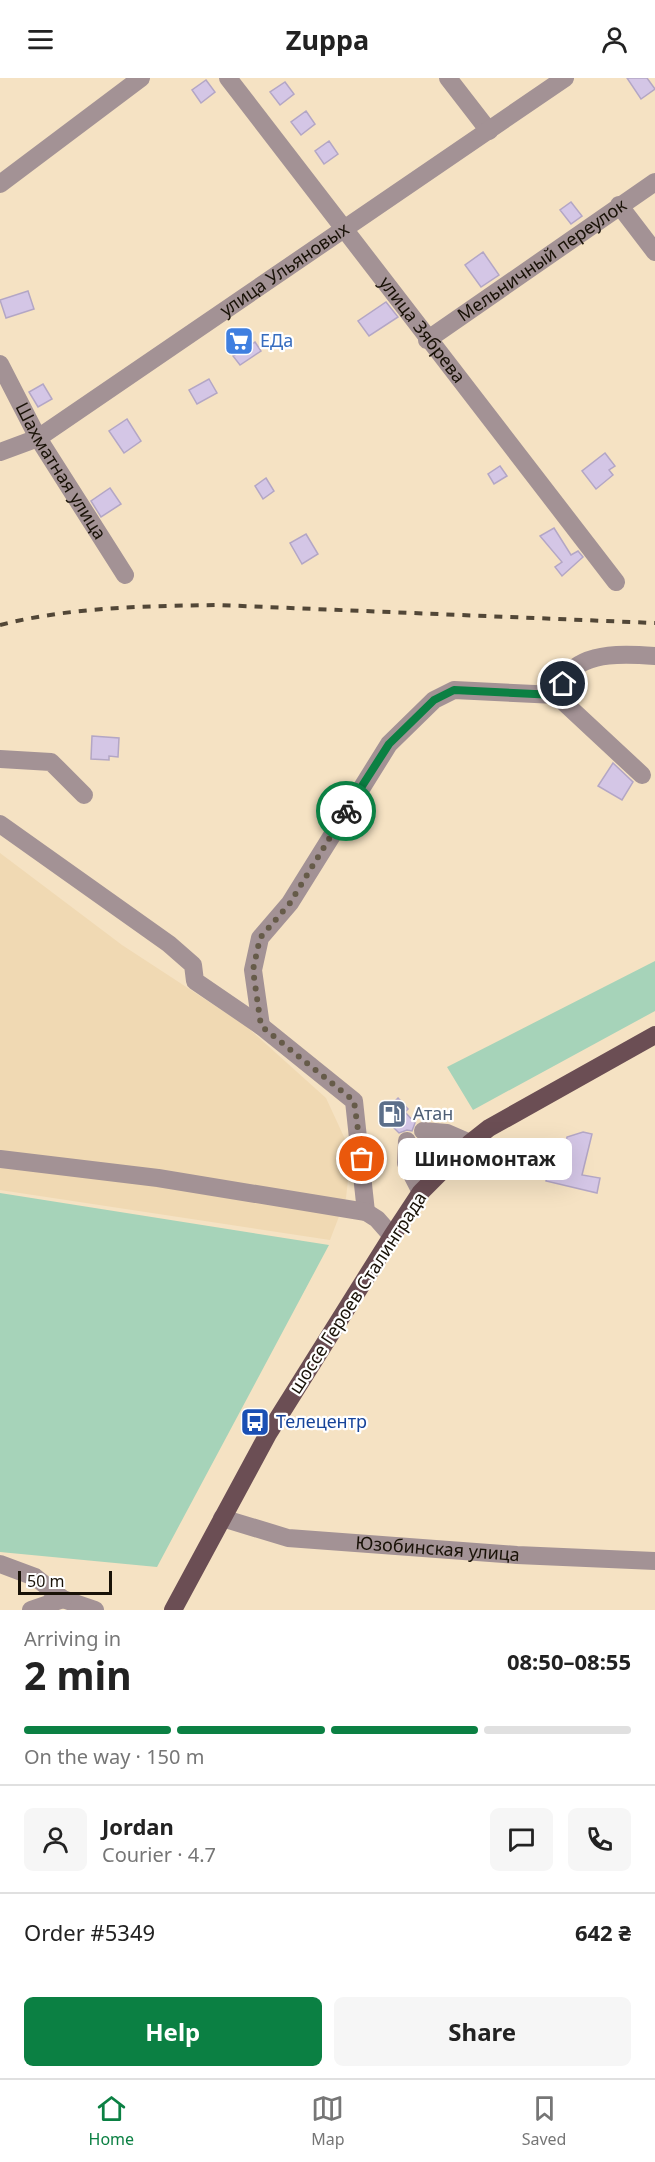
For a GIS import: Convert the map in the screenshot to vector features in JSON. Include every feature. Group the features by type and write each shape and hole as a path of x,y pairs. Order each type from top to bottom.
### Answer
{"main road":[{"name":"шоссе Героев Сталинграда","path":"173,1610 268,1434 421,1192 470,1143 489,1128 655,1035"}],"street":[{"path":"0,184 141,78"},
{"name":"улица Зябрева","path":"228,78 427,340 616,582"},
{"path":"448,78 489,131"},
{"name":"улица Ульяновых","path":"0,452 38,438 565,78"},
{"name":"Мельничный переулок","path":"427,340 655,182"},
{"path":"619,205 655,252"},
{"name":"Шахматная улица","path":"0,364 38,438 125,575"},
{"path":"556,695 569,673 590,658 655,656"},
{"path":"261,1026 253,970 260,938 290,903 389,744 434,700 454,690 556,695 642,775"},
{"path":"0,759 51,762 84,795"},
{"path":"0,824 169,944 193,965 195,981 261,1026 354,1101 366,1212"},
{"path":"423,1131 447,1132 470,1143"},
{"path":"406,1141 406,1163 421,1192"},
{"path":"0,1159 158,1178 366,1212 377,1219 392,1236"},
{"name":"Юзобинская улица","path":"222,1518 288,1538 517,1555 655,1561"},
{"path":"0,1564 35,1577 63,1599 95,1610"},
{"path":"31,1610 63,1599"}],"shaded area":[{"path":"0,853 122,945 246,1026 326,1098 351,1152 346,1198 330,1240 0,1190"}],"green space":[{"path":"655,961 655,1011 473,1110 447,1067"},
{"path":"0,1193 329,1245 157,1567 0,1552"}],"building":[{"path":"627,78 647,78 655,89 641,99"},
{"path":"206,80 215,92 201,103 192,90"},
{"path":"285,82 294,94 280,105 270,92"},
{"path":"306,111 315,124 301,135 291,122"},
{"path":"329,141 338,154 324,164 315,151"},
{"path":"571,202 582,216 571,224 560,210"},
{"path":"483,252 499,275 481,287 465,265"},
{"path":"28,291 34,309 6,318 0,300"},
{"path":"386,302 398,317 369,336 358,321"},
{"path":"255,342 261,351 240,365 233,356"},
{"path":"209,379 217,393 197,404 189,390"},
{"path":"43,384 52,399 38,407 29,392"},
{"path":"127,419 141,441 124,453 109,431"},
{"path":"605,453 615,466 609,470 613,475 596,489 582,471"},
{"path":"500,466 507,476 494,484 488,474"},
{"path":"266,478 274,491 263,499 255,486"},
{"path":"110,488 121,504 101,517 91,501"},
{"path":"554,528 571,555 578,551 583,557 562,576 555,567 562,562 540,536"},
{"path":"306,534 318,554 302,564 290,543"},
{"path":"92,736 119,738 118,757 109,756 109,760 91,759"},
{"path":"613,763 633,782 622,800 598,786"},
{"path":"398,1098 408,1109 405,1112 415,1123 412,1131 399,1133 381,1115"},
{"path":"583,1132 592,1134 582,1175 600,1178 597,1193 546,1181 549,1167 562,1169 567,1137"}],"railway":[{"path":"0,625 53,614 81,611 218,605 655,623"}],"way so far":[{"path":"346,811 290,903 260,938 253,970 261,1026 354,1101 362,1159"}],"place":[{"name":"ЕДа","path":"239,341"},
{"name":"Атан","path":"392,1114"},
{"name":"Шиномонтаж","path":"362,1159"},
{"name":"Телецентр","path":"255,1422"}],"route":[{"path":"346,811 389,744 434,700 454,690 556,695 563,684"}]}
